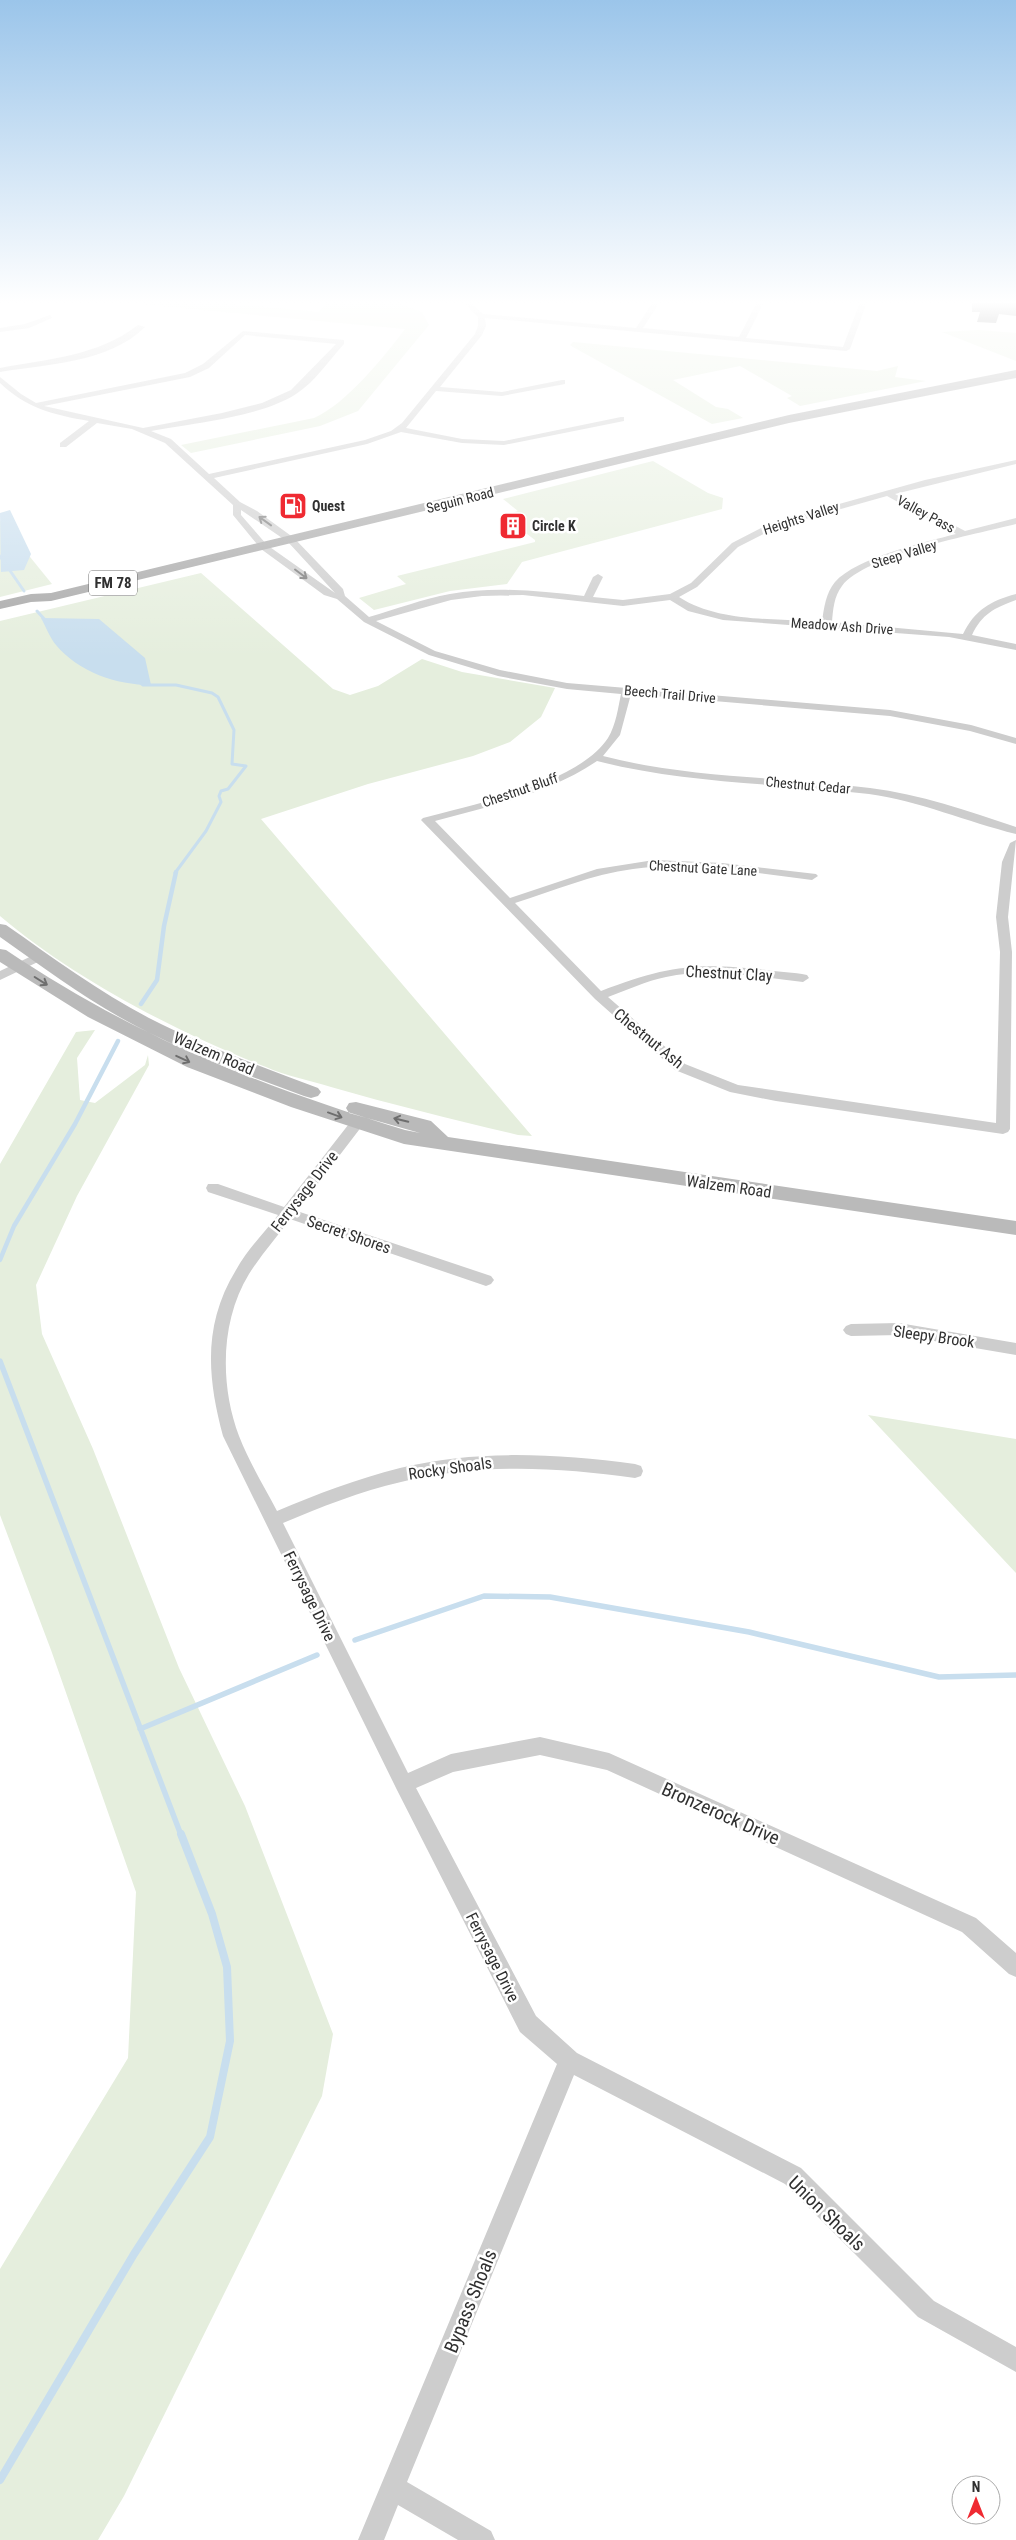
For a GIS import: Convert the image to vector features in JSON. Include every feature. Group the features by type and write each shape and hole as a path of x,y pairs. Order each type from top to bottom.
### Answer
{"main road":[{"name":"Seguin Road","path":"0,605 31,598 51,597 264,547 783,421"},
{"name":"Seguin Road","path":"0,614 38,604 51,597"}],"street":[{"path":"63,445 95,421"},
{"name":"Beech Trail Drive","path":"99,421 143,430 168,441 236,504 254,513 291,540 340,591 340,597"},
{"path":"143,430 190,421"},
{"path":"207,477 367,442 400,430 408,421"},
{"path":"400,430 462,442 504,443 614,421"},
{"name":"Heights Valley","path":"367,620 450,597 482,593 522,592 587,600 632,602 672,597 694,585 724,554 762,530 798,517 886,493 1016,462"},
{"name":"Valley Pass","path":"886,493 965,535"},
{"name":"Beech Trail Drive","path":"236,504 237,516 264,547 327,593 340,597 367,620 432,653 498,673 567,686 890,713 971,728 1016,741"},
{"name":"Steep Valley","path":"827,625 831,597 842,580 853,572 886,558 1016,521"},
{"path":"587,600 598,578"},
{"name":"Meadow Ash Drive","path":"672,597 691,609 710,615 966,637 1016,647"},
{"path":"966,637 976,615 988,606 1016,597"},
{"name":"Chestnut Bluff","path":"427,820 547,784 596,757 616,731 627,690"},
{"name":"Chestnut Cedar","path":"596,757 625,766 658,772 846,789 898,796 1016,831"},
{"name":"Chestnut Ash","path":"427,820 599,996 680,1066 735,1089 776,1097 1003,1129 1006,952 1002,917 1008,862 1016,843"},
{"name":"Chestnut Gate Lane","path":"508,902 593,874 642,864 680,863 812,876"},
{"name":"Walzem Road","path":"0,929 38,957 142,1022 210,1053 365,1111 424,1126 443,1142"},
{"name":"Walzem Road","path":"0,954 118,1027 186,1061 357,1123 404,1138 443,1142 1016,1228"},
{"path":"0,976 38,957"},
{"name":"Chestnut Clay","path":"599,996 647,978 690,970 721,970 803,978"},
{"name":"Ferrysage Drive","path":"357,1123 286,1212 242,1272 228,1303 221,1330 217,1367 222,1404 231,1436 272,1520 404,1784 528,2024 569,2061"},
{"name":"Secret Shores","path":"213,1188 486,1280"},
{"name":"Sleepy Brook","path":"851,1330 899,1330 1016,1349"},
{"name":"Rocky Shoals","path":"272,1520 370,1483 453,1465 521,1460 583,1463 635,1471"},
{"name":"Bronzerock Drive","path":"404,1784 451,1763 540,1746 609,1762 969,1925 1016,1967"},
{"name":"Union Shoals","path":"569,2061 793,2176 926,2309 1016,2360"},
{"name":"Bypass Shoals","path":"371,2540 569,2061"},
{"path":"393,2488 482,2540"}],"green space":[{"path":"302,421 334,421 320,426 191,453 181,445"},
{"path":"706,421 730,421 712,424"},
{"path":"653,461 708,493 723,498 722,509 522,562 507,584 450,591 374,610 359,598 406,584 397,576 535,542 535,540 503,516 518,511 503,499"},
{"path":"0,520 52,584 0,597"},
{"path":"201,573 333,689 350,695 378,686 422,659 462,672 555,688 541,717 510,742 473,756 368,784 261,819 532,1136 518,1135 354,1094 282,1073 232,1053 162,1020 93,982 29,939 0,916 0,621"},
{"path":"95,1030 77,1058 80,1100 95,1103 145,1065 148,1055 149,1065 77,1196 36,1285 42,1334 93,1449 179,1668 245,1806 333,2034 322,2096 124,2496 98,2540 0,2540 0,2269 128,2058 136,1892 51,1650 0,1515 0,1164 76,1032"},
{"path":"868,1415 1016,1439 1016,1573"}],"water":[{"path":"10,510 31,554 24,570 1,572 0,513"},
{"path":"41,618 99,619 145,658 151,685 125,683 87,670 56,645"}],"waterway":[{"path":"0,556 24,591"},
{"path":"37,611 46,621"},
{"path":"139,682 143,685 176,685 212,693 218,697 234,730 232,764 246,766 228,789 221,791 219,796 221,802 206,831 175,873"},
{"path":"141,1004 157,980 164,926 176,872"},
{"path":"0,1260 14,1226 75,1124 118,1041"},
{"path":"0,1361 140,1729"},
{"path":"355,1640 484,1596 550,1597 749,1632 939,1677 1016,1675"},
{"path":"140,1729 317,1655"},
{"path":"140,1729 181,1835"},
{"path":"0,2480 134,2254 210,2137 230,2041 227,1967 212,1914 181,1834"}],"place":[{"name":"Quest","path":"293,506"},
{"name":"Circle K","path":"513,526"}]}
